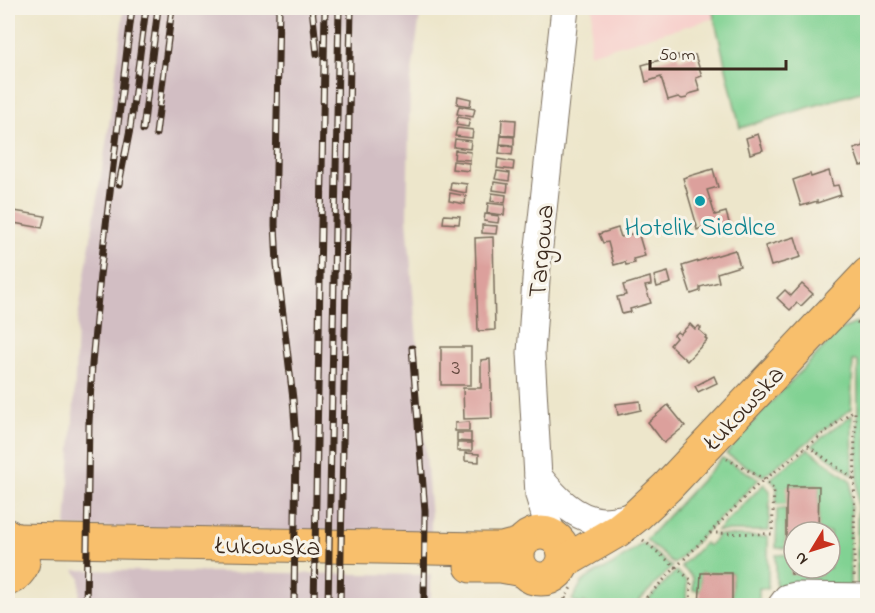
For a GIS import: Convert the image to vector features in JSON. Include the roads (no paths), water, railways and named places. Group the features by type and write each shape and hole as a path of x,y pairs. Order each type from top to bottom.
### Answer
{"main road":[{"name":"Łukowska","path":"11,557 545,568 580,543 629,529 866,283"}],"street":[{"name":"Targowa","path":"545,568 545,515 539,485 531,353 537,265 565,8"},
{"path":"539,485 584,516 629,529"},
{"path":"781,606 787,598 796,596 860,597"}],"railway":[{"path":"86,606 92,364 100,275 132,8"},
{"path":"119,184 130,129 146,8"},
{"path":"143,130 158,8"},
{"path":"156,134 172,8"},
{"path":"279,8 275,225 277,264 296,440 294,606"},
{"path":"312,8 317,54"},
{"path":"314,606 325,8"},
{"path":"328,606 339,8"},
{"path":"340,606 351,8"},
{"path":"412,348 425,511 424,606"}],"place":[{"name":"Hotelik Siedlce","path":"700,201"}]}
